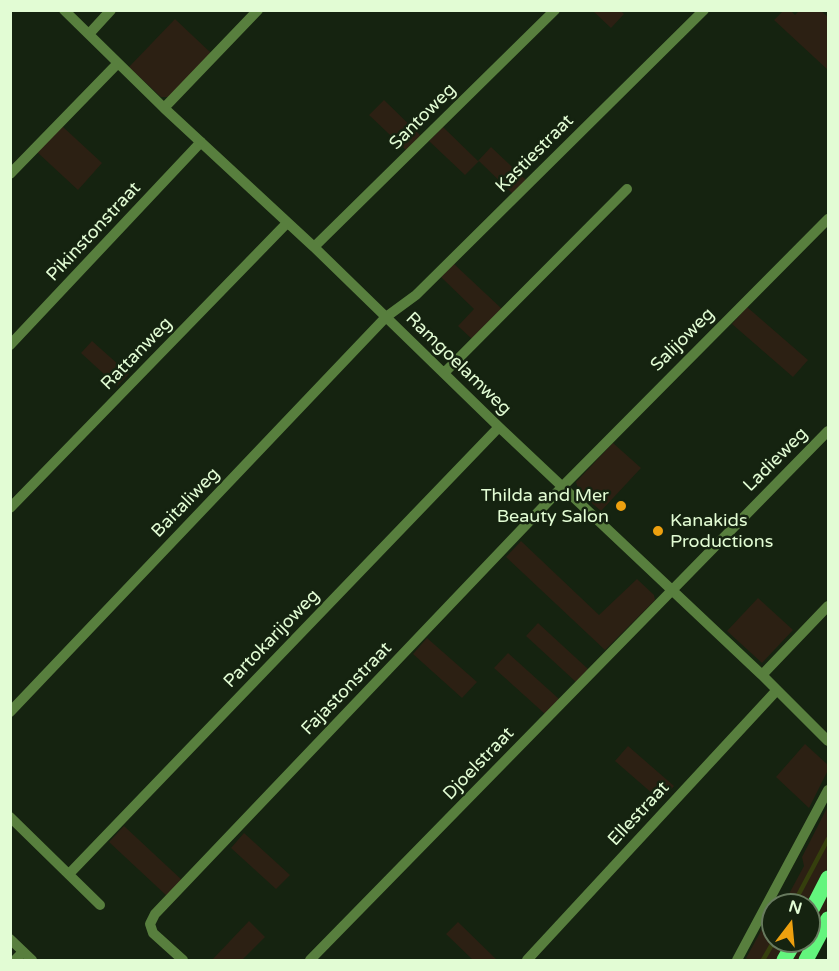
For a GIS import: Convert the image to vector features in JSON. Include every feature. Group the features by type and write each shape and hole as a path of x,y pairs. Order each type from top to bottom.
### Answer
{"main road":[{"path":"820,893 828,878"},
{"path":"806,960 828,919"}],"street":[{"name":"Ramgoelamweg","path":"64,10 164,108 762,675 828,741"},
{"path":"89,34 111,10"},
{"path":"164,108 258,10"},
{"name":"Santoweg","path":"314,248 555,10"},
{"name":"Kastiestraat","path":"386,317 416,295 704,10"},
{"path":"10,174 118,63"},
{"name":"Pikinstonstraat","path":"10,345 201,142"},
{"path":"444,373 627,189"},
{"name":"Salijoweg","path":"563,486 828,219"},
{"name":"Rattanweg","path":"10,508 287,223"},
{"name":"Baitaliweg","path":"10,712 386,317"},
{"name":"Partokarijoweg","path":"69,874 499,427"},
{"name":"Ladieweg","path":"672,590 828,431"},
{"name":"Fajastonstraat","path":"183,960 153,933 150,924 155,914 563,486"},
{"name":"Djoelstraat","path":"310,960 672,590"},
{"path":"762,675 828,606"},
{"name":"Ellestraat","path":"527,960 777,690"},
{"path":"737,960 828,790"},
{"path":"10,817 100,905"},
{"path":"10,939 32,960"},
{"path":"15,960 23,952"}],"shaded area":[{"path":"593,11 621,11 624,14 611,28"},
{"path":"783,11 791,11 795,15 799,11 821,11 828,17 828,70 774,20"},
{"path":"175,19 211,53 169,97 161,97 129,67"},
{"path":"384,100 421,136 407,151 369,115"},
{"path":"62,126 102,163 78,190 37,152"},
{"path":"443,127 478,161 491,147 526,180 513,194 479,161 465,175 429,141"},
{"path":"454,264 502,309 473,340 458,326 474,309 441,277"},
{"path":"747,307 808,360 793,377 732,324"},
{"path":"92,341 129,374 117,386 81,353"},
{"path":"613,443 641,468 601,511 579,492 576,482"},
{"path":"521,541 599,615 637,579 654,595 655,600 605,650 506,557"},
{"path":"758,598 793,630 762,663 727,631"},
{"path":"538,623 588,669 576,682 526,636"},
{"path":"427,638 477,682 462,698 413,654"},
{"path":"508,653 559,699 545,714 494,668"},
{"path":"805,744 828,765 828,770 809,808 776,777"},
{"path":"628,746 674,786 661,801 615,761"},
{"path":"828,806 828,867 814,893 789,893 804,866 802,857"},
{"path":"124,826 183,881 168,897 109,842"},
{"path":"244,833 290,875 276,889 231,848"},
{"path":"828,888 828,907 821,921 821,901"},
{"path":"249,921 265,937 242,960 212,960"},
{"path":"458,922 497,960 473,960 446,934"},
{"path":"761,931 761,953 782,953 778,960 745,960"},
{"path":"792,953 805,953 801,960 788,960"}],"waterway":[{"path":"799,893 828,839"},
{"path":"763,960 767,953"}],"place":[{"name":"Thilda and Mer Beauty Salon","path":"621,506"},
{"name":"Kanakids Productions","path":"658,531"}]}
